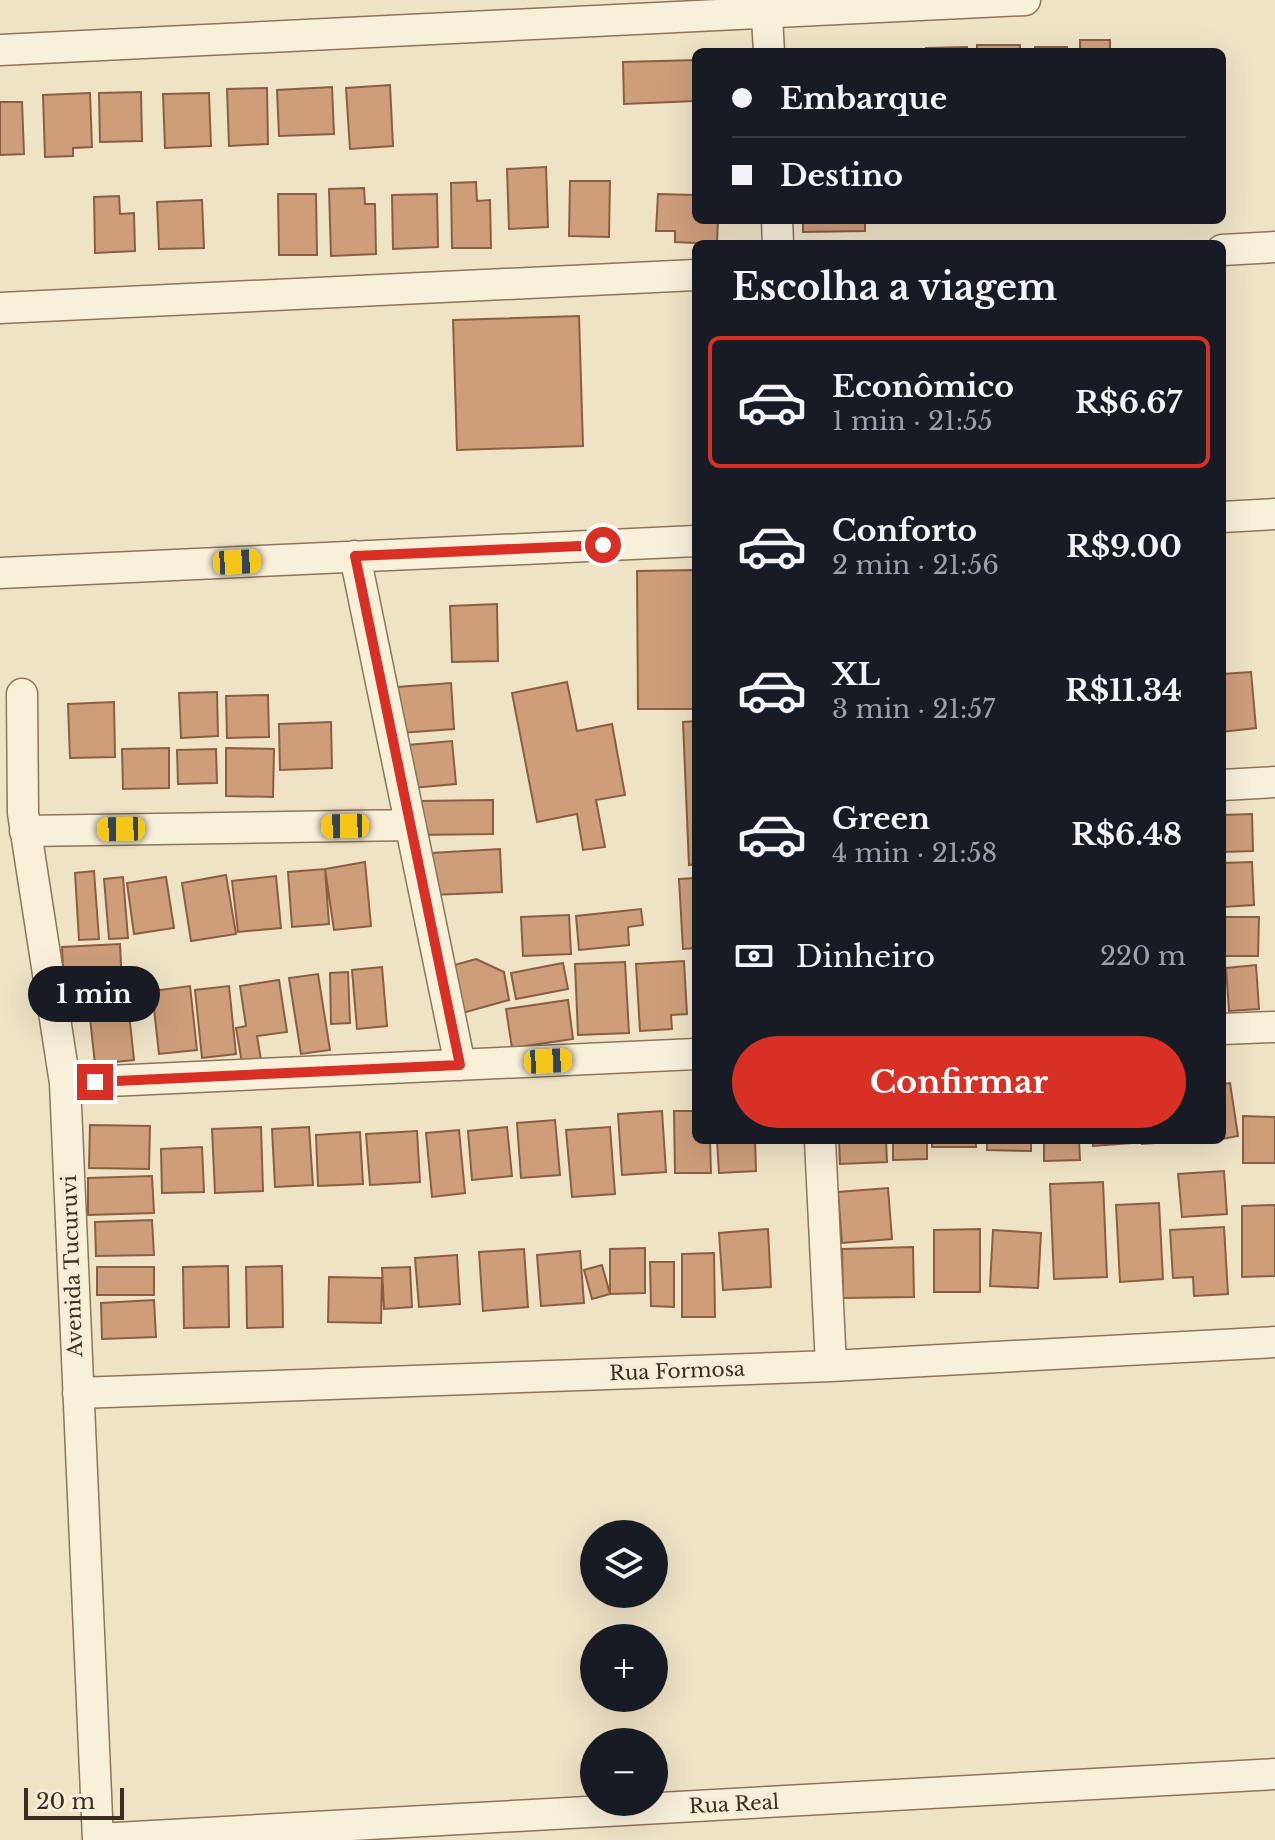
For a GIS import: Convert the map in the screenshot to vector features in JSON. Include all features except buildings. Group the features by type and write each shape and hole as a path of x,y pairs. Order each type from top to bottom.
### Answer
{"street":[{"path":"0,50 766,6 1025,0"},
{"path":"766,6 769,48"},
{"path":"1226,250 1275,247"},
{"path":"0,308 692,275"},
{"path":"1226,517 1275,514"},
{"path":"0,573 692,541"},
{"path":"355,556 460,1065"},
{"name":"Avenida Tucuruvi","path":"22,694 24,822 65,1083 98,1839"},
{"path":"0,779 24,822 409,825"},
{"path":"1226,785 1275,782"},
{"path":"1226,1029 1275,1027"},
{"path":"65,1083 692,1054"},
{"path":"820,1144 831,1366"},
{"name":"Rua Formosa","path":"78,1393 831,1366 1275,1342"},
{"name":"Rua Real","path":"98,1839 1275,1774"}],"route":[{"path":"95,1082 460,1065 355,556 603,545"}]}
